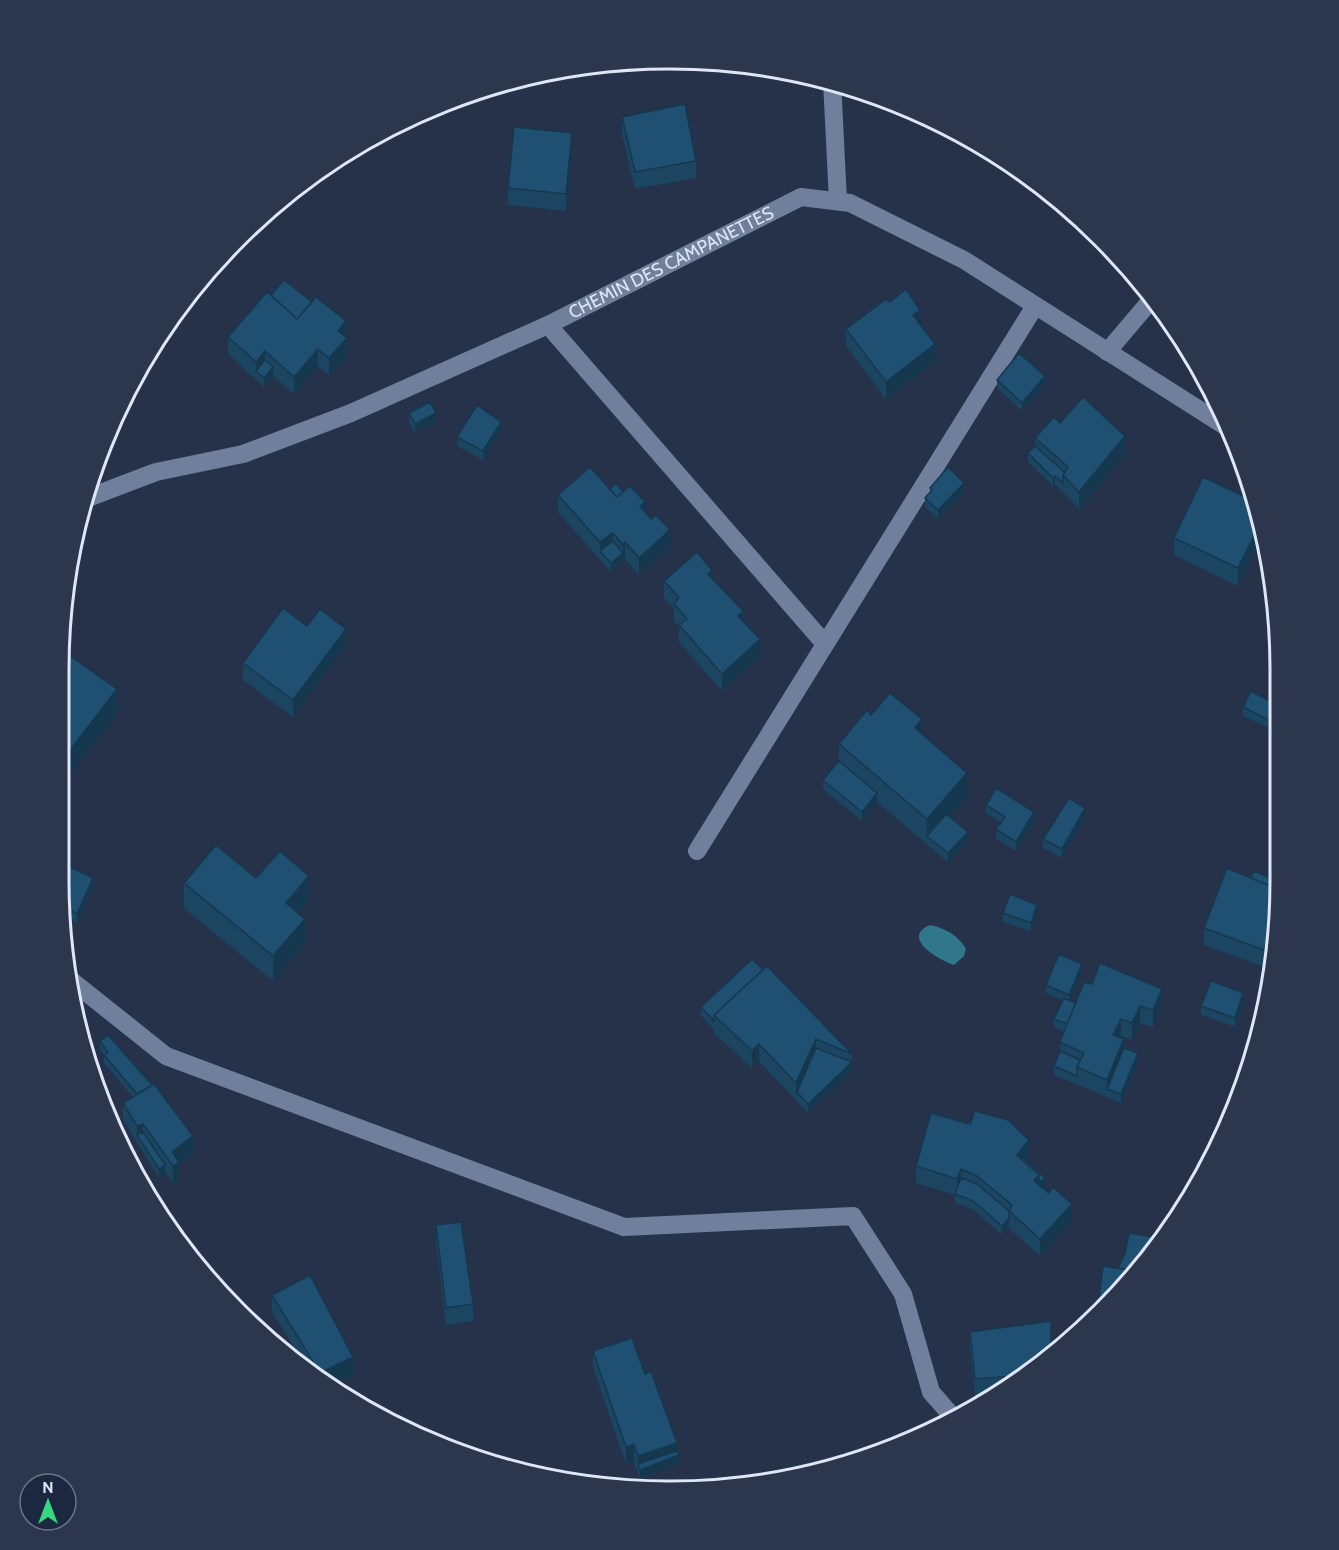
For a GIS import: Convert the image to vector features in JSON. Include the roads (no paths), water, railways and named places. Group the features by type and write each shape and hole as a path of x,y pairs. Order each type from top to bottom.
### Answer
{"street":[{"path":"833,91 838,201"},
{"name":"CHEMIN DES CAMPANETTES","path":"95,495 156,472 243,454 413,387 548,326 801,197 850,202 964,260 1215,420"},
{"path":"1107,352 1147,305"},
{"path":"697,851 1035,306"},
{"path":"548,326 825,644"},
{"path":"79,987 166,1056 624,1227 853,1216 903,1294 931,1392 949,1412"}],"water":[{"path":"930,925 951,933 966,949 964,956 954,965 932,954 920,942 919,936 922,930"}]}
